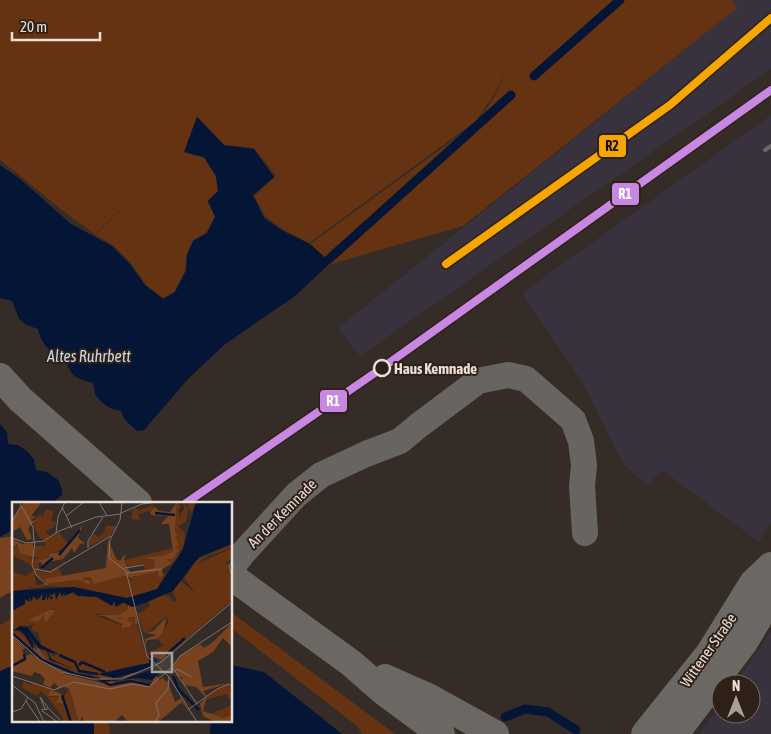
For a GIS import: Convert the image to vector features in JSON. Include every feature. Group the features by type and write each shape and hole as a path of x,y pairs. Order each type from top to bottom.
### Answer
{"main road":[{"path":"0,377 20,399 137,502"},
{"name":"Wittener Straße","path":"645,734 709,654 753,582 771,566"},
{"path":"232,577 351,663 383,691 442,734"},
{"name":"Wittener Straße","path":"675,734 744,642 771,596"},
{"path":"351,663 428,697 495,734"}],"street":[{"name":"An der Kemnade","path":"232,568 296,495 320,475 400,441 478,381 508,375 526,379 573,420 581,441 584,466 582,486 585,533"}],"shaded area":[{"path":"0,0 732,0 737,8 463,226 328,265 327,260 310,244 477,123 496,94 505,71 495,93 476,121 309,243 284,230 266,217 254,196 276,176 254,148 224,145 197,116 184,152 204,158 216,177 218,191 207,201 215,216 206,233 193,240 186,256 185,271 174,292 163,298 146,285 131,263 113,245 95,235 157,175 95,234 70,217 0,160"},
{"path":"733,0 771,0 771,69 360,356 338,328 737,8"},
{"path":"771,115 771,523 759,542 662,470 647,486 622,462 583,383 522,293"},
{"path":"12,536 12,591 0,598 0,538"},
{"path":"232,613 395,734 362,734 357,726 232,629"},
{"path":"12,618 12,666 0,671 0,625"},
{"path":"771,632 771,734 699,734 711,718 711,724 761,724 761,674 742,674"},
{"path":"94,722 108,722 110,734 94,734"}],"water":[{"name":"Altes Ruhrbett","path":"197,117 224,145 254,149 274,177 253,195 264,218 283,231 310,244 328,260 328,265 295,296 224,345 188,379 145,429 53,502 12,502 12,530 0,537 0,165 20,179 71,224 112,246 130,264 145,285 163,299 175,292 186,271 187,255 193,241 207,233 215,217 208,201 218,191 216,176 204,157 184,152"},
{"path":"232,665 264,672 342,734 210,734 211,722 232,722"},
{"path":"12,666 12,722 94,722 94,734 0,734 0,671"}],"pier":[{"path":"0,298 12,301 19,319 26,325 38,329 46,347 54,353 65,356 68,367 73,375 93,383 95,394 101,402 110,408 121,411 124,419 137,431 146,430 62,498 62,489 58,480 47,472 36,470 34,459 27,451 18,445 8,444 7,432 0,424"}],"waterway":[{"path":"534,76 620,0"},
{"path":"328,260 511,95"},
{"path":"505,717 525,709 548,712 576,730"}],"railway":[{"path":"446,264 670,105 771,18"},
{"path":"765,150 771,146"}],"transit line":[{"name":"R2","path":"446,264 670,105 771,18"},
{"name":"R1","path":"187,502 382,368 771,90"}],"place":[{"name":"Haus Kemnade","path":"382,368"}]}
